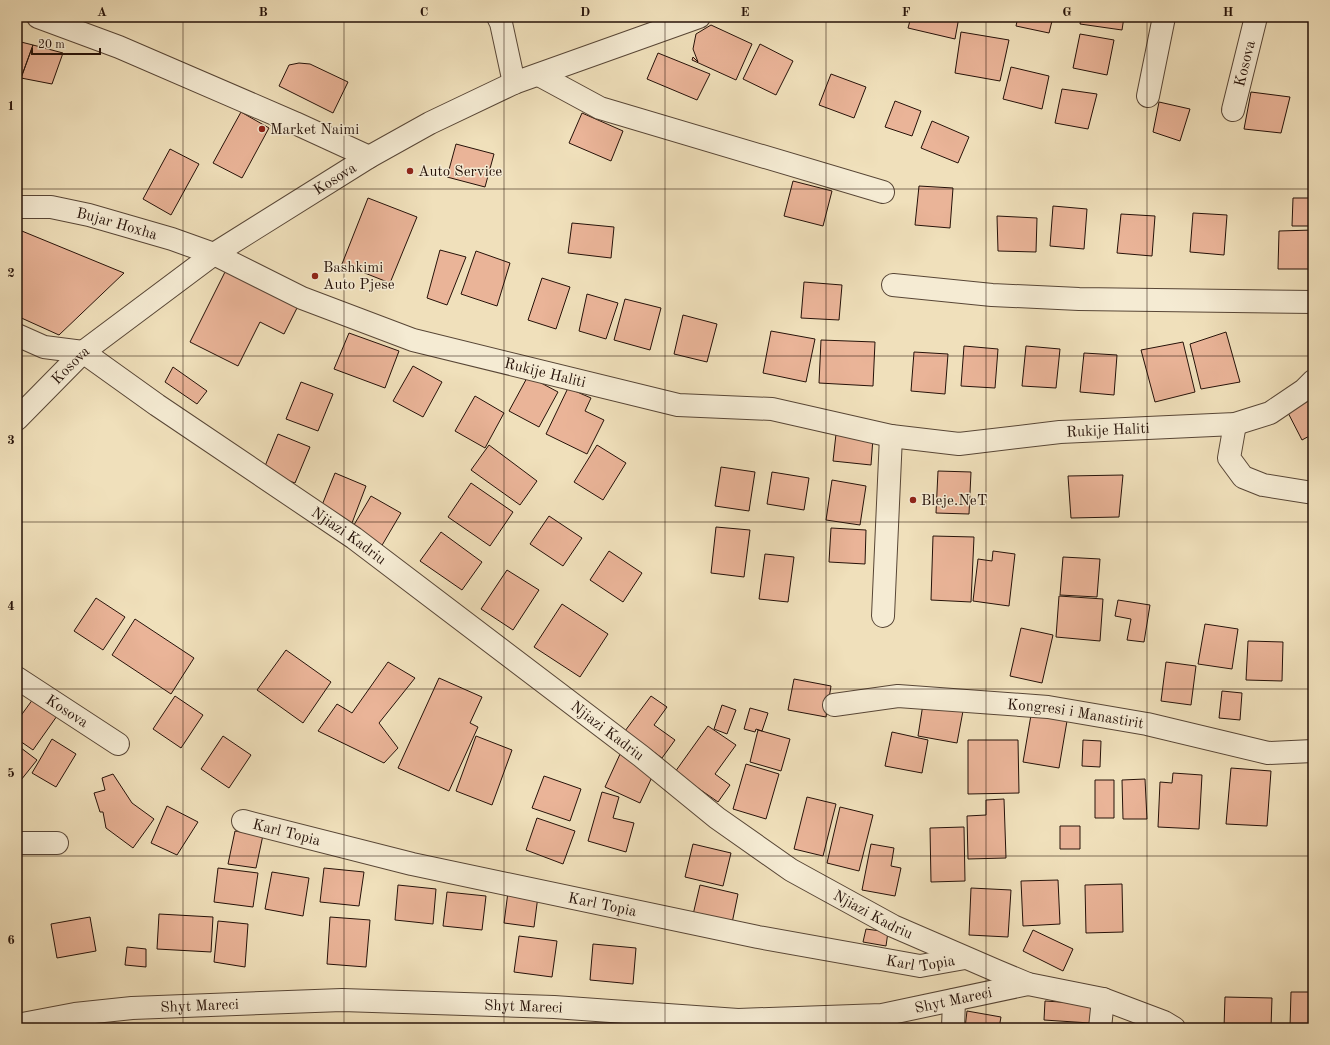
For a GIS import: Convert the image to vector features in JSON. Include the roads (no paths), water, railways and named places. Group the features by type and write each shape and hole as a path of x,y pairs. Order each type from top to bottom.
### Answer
{"street":[{"path":"38,17 126,50 296,123 369,157"},
{"path":"498,17 501,23 514,83"},
{"name":"Kosova","path":"17,419 83,352 214,254 369,157 430,123 514,83 699,17"},
{"path":"1148,96 1164,17"},
{"name":"Kosova","path":"1233,110 1256,17"},
{"path":"539,75 600,108 883,192"},
{"name":"Bujar Hoxha","path":"17,206 50,207 89,215 139,228 214,254"},
{"name":"Rukije Haliti","path":"214,254 302,298 414,340 678,405 772,409 891,436 959,444 1060,432 1235,424 1270,414 1304,390 1313,381"},
{"path":"893,285 992,295 1079,299 1313,302"},
{"path":"17,335 44,347 83,352"},
{"name":"Njiazi Kadriu","path":"83,352 157,405 354,538 641,756 717,818 791,870 893,926 1028,984 1103,999 1164,1022 1174,1028"},
{"path":"1235,424 1229,458 1243,477 1263,485 1313,493"},
{"path":"884,616 891,436"},
{"name":"Kosova","path":"17,678 118,744"},
{"name":"Kongresi i Manastirit","path":"834,705 898,696 1048,707 1147,724 1268,753 1313,751"},
{"name":"Karl Topia","path":"242,821 412,864 758,937 920,966 965,958"},
{"path":"17,843 57,843"},
{"name":"Shyt Mareci","path":"17,1025 75,1014 132,1008 342,1000 554,1007 737,1024 882,1022 954,1000 1028,984"},
{"path":"1100,1028 1103,999"},
{"path":"953,1028 954,1000"}],"place":[{"name":"Market Naimi","path":"262,129"},
{"name":"Auto Service","path":"410,171"},
{"name":"Bashkimi Auto Pjese","path":"315,276"},
{"name":"Bleje.NeT","path":"913,500"}]}
